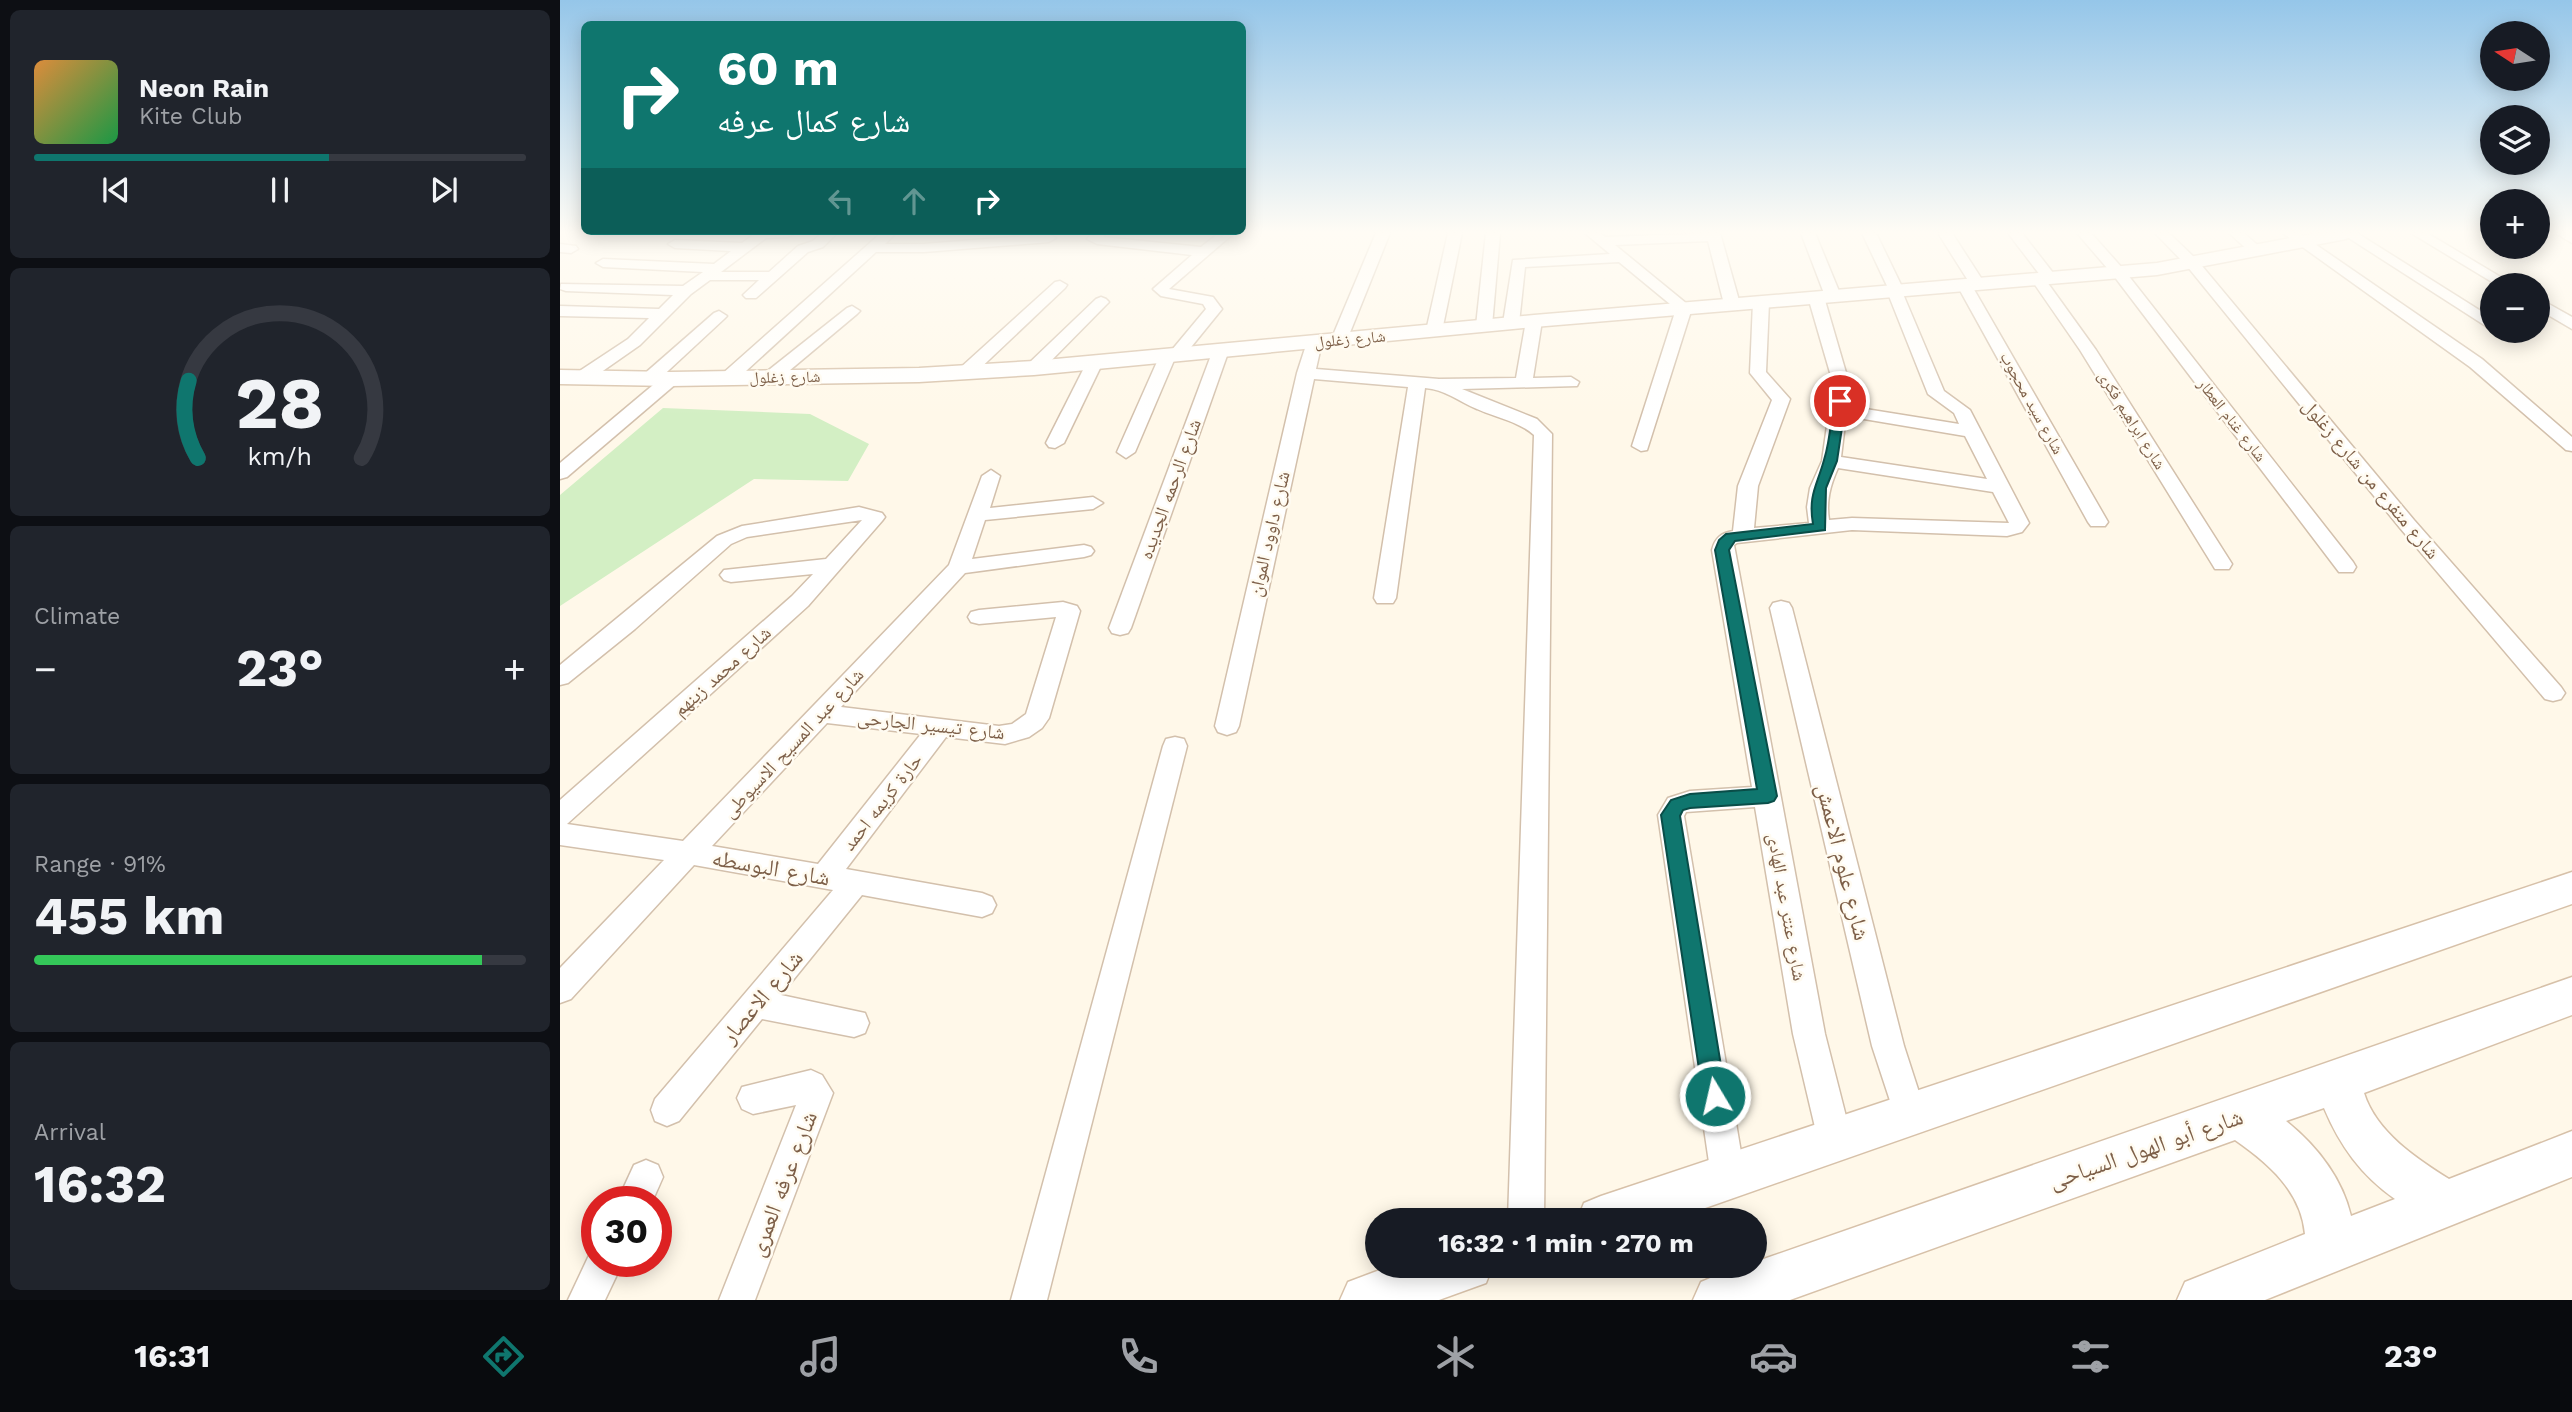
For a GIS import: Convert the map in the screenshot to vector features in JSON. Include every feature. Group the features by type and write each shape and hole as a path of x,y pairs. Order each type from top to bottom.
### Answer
{"street":[{"path":"570,377 634,342 682,294"},
{"path":"728,379 822,294"},
{"path":"966,372 1051,294"},
{"path":"1126,452 1173,354 1214,309 1208,300 1170,294"},
{"path":"1339,340 1358,294"},
{"path":"1434,331 1442,294"},
{"path":"1484,326 1487,294"},
{"path":"1511,323 1514,294"},
{"path":"1641,446 1684,309 1666,294"},
{"path":"1729,294 1732,304"},
{"path":"1820,527 1817,507 1819,488 1831,461 1841,392 1824,294"},
{"name":"شارع زغلول","path":"570,377 728,379 1034,368 1511,323 1864,294"},
{"path":"1761,302 1758,373 1781,400 1748,486 1732,543 1852,524 2007,530 2015,528 2019,523 2017,517 1961,410 1937,394 1897,294"},
{"name":"شارع سيد محجوب","path":"1976,294 2098,522"},
{"name":"شارع ابراهيم فكرى","path":"2053,294 2222,564"},
{"name":"شارع غنام العطار","path":"2135,294 2346,567"},
{"name":"شارع متفرع من شارع زغلول","path":"2217,294 2407,524 2553,693"},
{"path":"2376,294 2476,363 2572,446"},
{"path":"2442,294 2480,318"},
{"path":"1034,368 1101,302"},
{"path":"2550,310 2572,324"},
{"path":"560,311 662,314"},
{"path":"771,377 852,311"},
{"path":"564,466 660,379 719,316"},
{"path":"1523,384 1534,321"},
{"name":"شارع داوود الموان","path":"1227,726 1314,342"},
{"name":"شارع الرحمه الجديده","path":"1121,628 1221,351"},
{"path":"1055,443 1095,362"},
{"path":"1305,373 1428,383 1571,382"},
{"path":"1385,598 1428,383"},
{"path":"1428,383 1531,423 1543,434 1526,1208"},
{"path":"1838,410 1973,432"},
{"path":"1831,461 2001,487"},
{"name":"شارع عبد المسيح الاسيوطى","path":"560,989 959,567 991,476"},
{"path":"977,515 1093,503"},
{"name":"شارع محمد زينهم","path":"560,677 732,536 859,513 875,517 782,618 560,816"},
{"name":"شارع عنتر عبد الهادى","path":"1732,543 1768,796 1809,1034 1835,1140"},
{"path":"959,567 1084,551"},
{"path":"731,575 833,565"},
{"name":"شارع تيسير الجارحى","path":"820,713 1014,734 1028,728 1037,718 1069,611 1063,608 979,617"},
{"name":"شارع علوم الاعمش","path":"1781,608 1888,1046 1910,1115"},
{"name":"حارة كريمه احمد","path":"824,877 940,728"},
{"path":"1029,1300 1175,746"},
{"path":"1728,1176 1671,815 1677,805 1690,801 1768,796"},
{"name":"شارع البوسطه","path":"560,834 688,853 982,905"},
{"name":"شارع الاعصار","path":"667,1110 856,883"},
{"path":"1636,1208 2572,888"},
{"name":"شارع أبو الهول السياحى","path":"1719,1300 2339,1082 2572,996"},
{"path":"755,1004 854,1023"},
{"path":"2339,1082 2349,1114 2373,1149 2407,1181 2448,1205"},
{"name":"شارع عرفه العمرى","path":"737,1300 817,1093 811,1086 753,1098"},
{"path":"2239,1116 2276,1139 2305,1172 2325,1209 2331,1247"},
{"path":"2203,1300 2331,1247 2448,1205 2572,1154"},
{"path":"586,1300 598,1277"},
{"path":"1366,1300 1430,1278"}],"green space":[{"path":"663,408 810,414 869,444 848,481 754,479 560,606 560,495"}],"route":[{"path":"1715,1096 1671,815 1677,805 1690,801 1768,796 1722,550 1724,543 1731,537 1820,527 1817,507 1819,488 1831,461 1840,401"}]}
